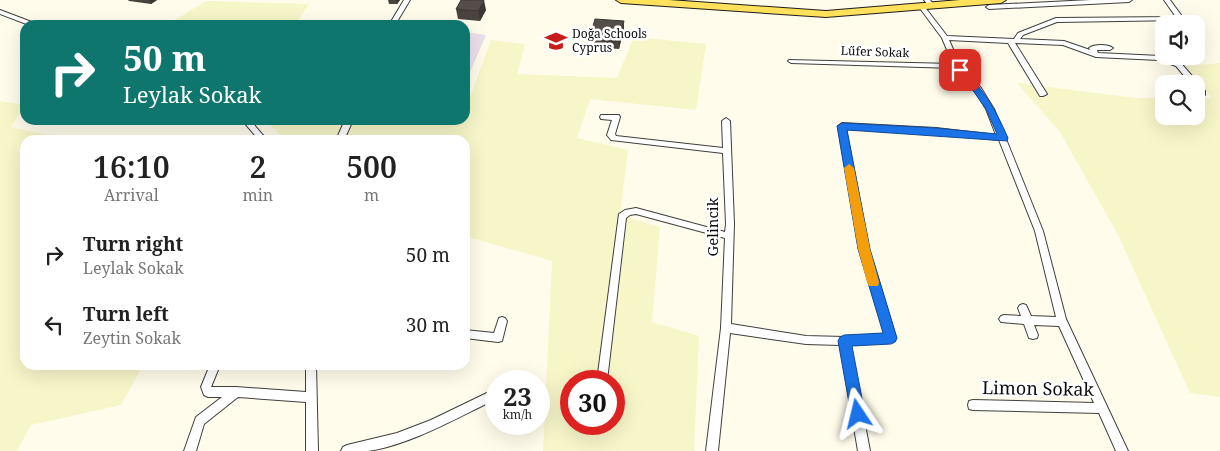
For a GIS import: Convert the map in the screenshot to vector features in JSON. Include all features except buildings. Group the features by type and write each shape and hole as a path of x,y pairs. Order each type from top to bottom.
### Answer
{"main road":[{"path":"621,0 674,2 826,14 927,4 1001,0"}],"street":[{"path":"395,20 407,0"},
{"path":"989,7 1129,0"},
{"path":"1013,41 1020,34 1056,20 1180,19 1167,0"},
{"path":"927,4 957,66 978,90 990,108 1039,231 1062,322 1122,451"},
{"path":"0,12 22,20"},
{"path":"945,38 1064,44 1096,55 1160,58 1178,64 1187,75"},
{"path":"1013,41 1043,94"},
{"path":"1096,55 1092,48 1110,48"},
{"name":"Lűfer Sokak","path":"791,61 957,66"},
{"path":"604,116 616,118 611,135 614,138 727,151"},
{"name":"Gelincik","path":"712,451 726,328 730,207 726,121"},
{"path":"250,125 259,135"},
{"path":"726,328 806,340 844,341 891,338 864,249 842,126 936,131 1003,138"},
{"path":"603,370 622,216 628,212 636,211 729,236"},
{"path":"1023,308 1033,335"},
{"path":"1004,319 1062,322"},
{"path":"470,335 498,338 502,321"},
{"path":"844,341 864,451"},
{"path":"212,370 206,387 208,392 311,396"},
{"path":"310,370 312,451"},
{"path":"190,451 200,421 236,392"},
{"path":"347,451 397,438 434,424 485,399"},
{"name":"Limon Sokak","path":"973,405 1103,408"}],"shaded area":[{"path":"470,33 486,35 470,72"}],"green space":[{"path":"206,1 309,4 298,20 175,20"},
{"path":"634,37 706,44 696,110 590,99 577,138 628,150 620,215 660,227 652,322 699,336 694,451 543,451 544,435 550,435 550,370 547,370 552,261 470,237 470,135 279,135 270,125 470,125 470,97 491,40 525,44 517,74 617,78"},
{"path":"1220,63 1220,397 1190,393 1118,235 1060,132 1017,83 1136,98 1155,98 1155,125 1205,125 1205,98 1212,98 1205,89 1205,75 1193,75 1186,66"},
{"path":"0,101 20,104 20,113 11,127 48,135 20,135 20,370 140,370 121,405 31,425 17,451 0,451"}],"slow traffic":[{"path":"849,168 864,249 873,282"}],"place":[{"name":"Doğa Schools Cyprus","path":"556,41"}],"route":[{"path":"858,414 844,341 891,338 864,249 842,126 936,131 1003,138 990,108 978,90 960,70"}]}
